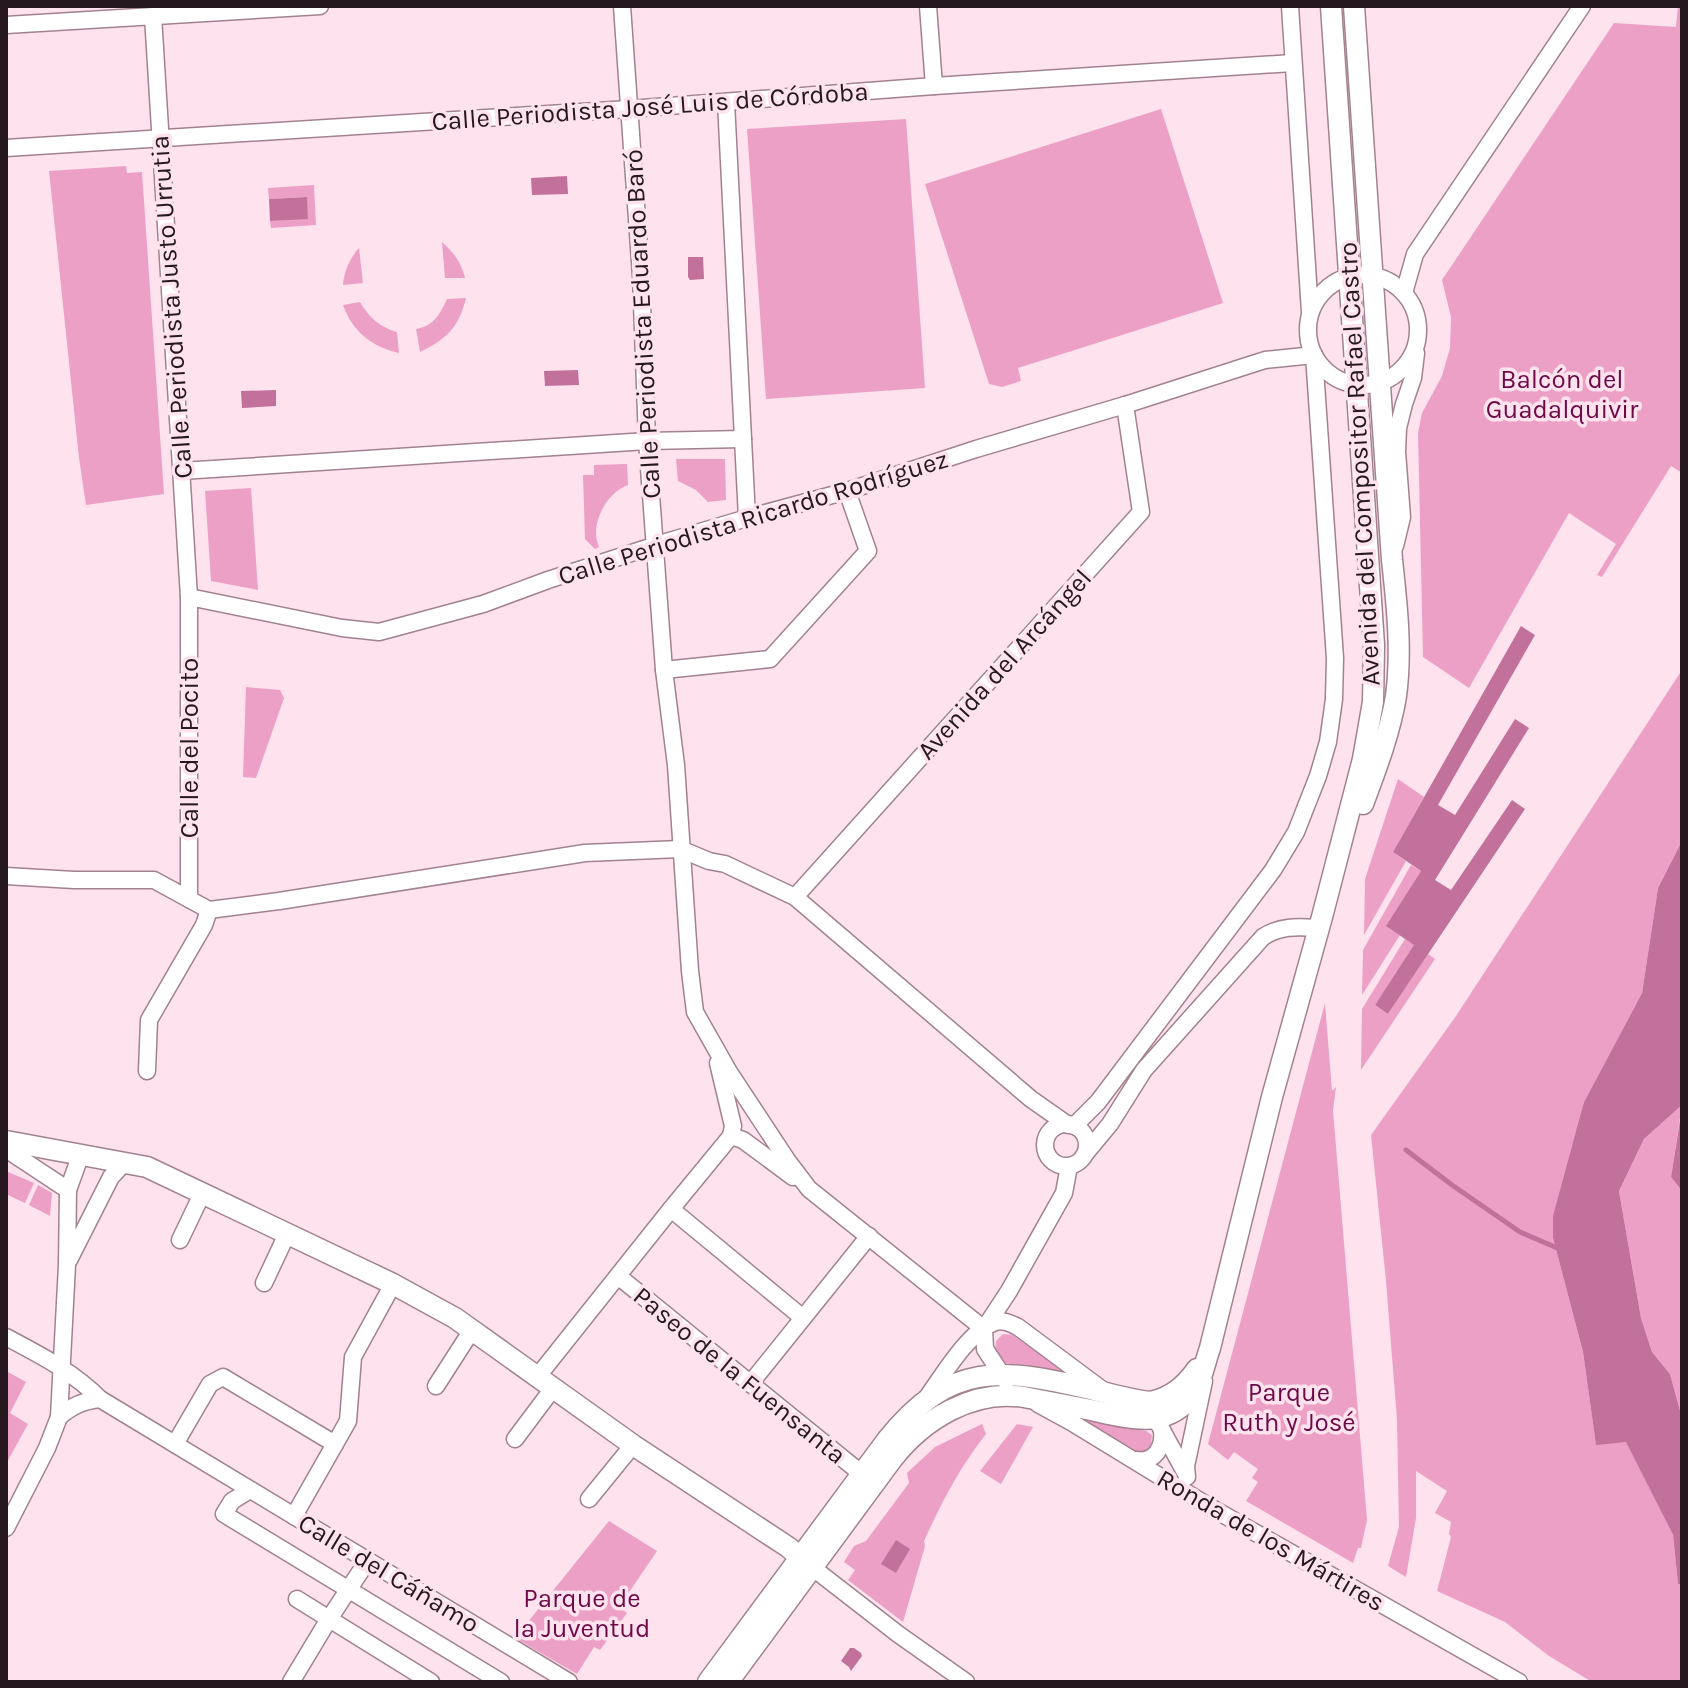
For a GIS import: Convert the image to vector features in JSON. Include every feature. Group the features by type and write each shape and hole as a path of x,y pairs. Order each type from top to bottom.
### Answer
{"main road":[{"name":"Avenida del Compositor Rafael Castro","path":"1210,1348 1272,1097 1363,759 1374,689 1358,385 1331,6"},
{"name":"Avenida del Compositor Rafael Castro","path":"1321,922 1377,765 1395,700 1397,680 1398,616 1354,6"},
{"path":"6,1141 147,1167 393,1284 455,1318 807,1562"},
{"path":"728,1682 862,1474 898,1426 933,1394 962,1382 1000,1374 1042,1378 1151,1402 1177,1391 1210,1348"},
{"path":"708,1682 893,1458 917,1432 937,1417 974,1400 1001,1395 1159,1424 1189,1399 1210,1348"}],"street":[{"path":"6,25 320,6"},
{"name":"Calle Periodista Eduardo Baró","path":"622,6 641,276 647,441 664,670 676,765 690,971 695,1012 712,1042"},
{"path":"928,6 934,86"},
{"path":"1290,6 1310,315 1309,342 1325,370 1340,380 1358,385 1380,383 1400,372 1417,345"},
{"path":"1310,315 1318,298 1331,285 1349,276 1373,276 1393,283 1404,293 1415,254 1582,6"},
{"name":"Calle Periodista Justo Urrutia","path":"153,16 189,597"},
{"name":"Calle Periodista José Luis de Córdoba","path":"6,148 1293,63"},
{"path":"726,102 747,518"},
{"name":"Avenida del Compositor Rafael Castro","path":"1392,560 1402,517 1398,428 1413,378 1419,327 1414,309 1404,293"},
{"path":"1048,1136 1057,1127 1071,1126 1098,1102 1273,870 1296,832 1318,776 1328,742 1334,699 1335,658 1314,355"},
{"name":"Calle Periodista Ricardo Rodríguez","path":"189,597 342,628 379,632 483,604 656,545 847,491 1265,360 1314,355"},
{"name":"Avenida del Arcángel","path":"795,897 1141,512 1125,405"},
{"path":"181,471 647,441 743,439"},
{"path":"664,670 770,659 868,551 847,491"},
{"name":"Calle del Pocito","path":"189,597 189,899"},
{"path":"6,876 154,880 209,910 585,853 680,849 725,864 795,897 1031,1099 1084,1135 1085,1154"},
{"path":"147,1071 149,1020 204,925 209,910"},
{"path":"1031,1099 1041,1115 1048,1136 1046,1148 1051,1160 1069,1166 1081,1160 1110,1124 1144,1070 1263,937 1278,929 1321,922"},
{"path":"515,1439 546,1382 618,1276 731,1136 733,1126 712,1042"},
{"path":"712,1042 809,1189"},
{"path":"731,1136 743,1140 809,1189 984,1329"},
{"path":"6,1149 68,1190"},
{"path":"6,1528 47,1448 59,1417 68,1190 81,1154"},
{"path":"67,1265 111,1177 125,1162"},
{"path":"1000,1374 985,1349 984,1329 1064,1193 1069,1166"},
{"path":"180,1240 202,1194"},
{"path":"671,1209 803,1318"},
{"path":"264,1283 287,1234"},
{"path":"750,1384 869,1236"},
{"name":"Paseo de la Fuensanta","path":"618,1276 862,1474"},
{"path":"294,1516 348,1421 353,1357 393,1284"},
{"path":"924,1401 970,1339 998,1321 1011,1323 1106,1393"},
{"path":"436,1386 472,1330"},
{"name":"Calle del Cáñamo","path":"6,1337 62,1369 90,1388 100,1399 368,1560 558,1679"},
{"path":"1187,1477 1186,1466 1210,1348"},
{"name":"Ronda de los Mártires","path":"1000,1374 1024,1397 1136,1460 1210,1507 1519,1682"},
{"path":"175,1444 210,1384 223,1377 335,1444"},
{"path":"59,1417 72,1406 86,1400 100,1399"},
{"path":"1142,1401 1150,1407 1187,1477 1210,1507"},
{"path":"1136,1460 1145,1461 1154,1457 1162,1442 1159,1424"},
{"path":"589,1499 640,1449"},
{"path":"215,1531 232,1501 250,1490"},
{"name":"Calle del Cáñamo","path":"224,1514 501,1682"},
{"path":"291,1682 368,1560"},
{"path":"807,1562 898,1634 966,1682"},
{"path":"297,1599 431,1682"}],"green space":[{"name":"Balcón del Guadalquivir","path":"1678,6 1682,6 1682,473 1671,466 1602,577 1597,575 1616,544 1569,513 1469,688 1423,657 1418,433 1422,413 1442,376 1450,348 1451,317 1442,280 1614,23 1676,27"},
{"path":"1161,109 1223,303 1018,368 1021,381 1002,387 989,384 925,184"},
{"path":"906,119 925,388 766,399 747,129"},
{"path":"126,166 127,173 142,172 164,494 86,505 49,171"},
{"path":"314,185 316,225 271,228 270,221 308,218 306,197 269,199 268,188"},
{"path":"442,242 456,258 465,278 445,278"},
{"path":"359,248 363,283 343,285 348,265"},
{"path":"466,298 460,317 450,331 420,352 416,329 432,322 447,299"},
{"path":"360,302 375,321 397,332 399,353 372,342 352,323 343,305"},
{"path":"676,459 725,459 726,500 708,502 696,490 678,481"},
{"path":"627,464 628,485 613,495 602,511 596,529 599,547 595,549 585,539 583,475 594,475 594,465"},
{"path":"251,488 258,590 211,581 205,491"},
{"path":"1682,670 1682,841 1658,888 1642,993 1584,1102 1553,1238 1583,1352 1596,1444 1626,1441 1673,1535 1678,1584 1682,1585 1682,1682 1592,1682 1549,1656 1505,1622 1437,1591 1451,1537 1451,1522 1435,1513 1447,1491 1416,1471 1416,1518 1406,1577 1388,1566 1399,1527 1397,1420 1371,1135 1456,1016"},
{"path":"246,687 280,690 284,698 256,778 243,777"},
{"path":"1398,779 1424,797 1393,852 1406,861 1364,935 1365,879"},
{"path":"1411,865 1421,871 1387,926 1400,935 1362,995 1363,950"},
{"path":"1405,939 1415,945 1375,1005 1388,1014 1428,954 1435,959 1361,1070 1362,1009"},
{"name":"Parque Ruth y José","path":"1325,1003 1332,1091 1336,1087 1333,1110 1367,1520 1361,1548 1358,1548 1353,1563 1246,1501 1258,1482 1252,1478 1258,1469 1234,1452 1228,1460 1208,1444"},
{"path":"1682,1105 1671,1177 1682,1191 1682,1418 1670,1374 1652,1352 1641,1318 1619,1191 1644,1139"},
{"path":"8,1172 34,1183 25,1203 6,1194"},
{"path":"38,1185 52,1193 50,1216 29,1205"},
{"path":"1003,1334 1013,1335 1064,1372 1005,1363 995,1350 996,1341"},
{"path":"6,1371 26,1382 10,1413 28,1424 6,1464"},
{"path":"1074,1416 1146,1431 1152,1435 1151,1445 1148,1450 1135,1453"},
{"path":"982,1424 986,1434 967,1460 924,1541 903,1622 848,1580 855,1570 844,1562 854,1546 866,1541 909,1483 907,1473 935,1447"},
{"path":"1017,1424 1033,1427 1001,1484 980,1471"},
{"name":"Parque de la Juventud","path":"609,1521 657,1551 619,1607 627,1613 600,1650 594,1647 577,1674 515,1638"}],"shaded area":[{"path":"567,176 568,194 532,195 531,178"},
{"path":"307,197 308,219 270,221 269,199"},
{"path":"688,257 703,257 704,279 690,280"},
{"path":"578,370 579,385 545,386 544,371"},
{"path":"276,390 276,406 242,408 241,391"},
{"path":"1521,626 1535,635 1438,805 1455,815 1515,719 1529,728 1435,880 1451,890 1512,800 1525,809 1388,1014 1375,1005 1414,945 1386,926 1421,871 1393,852"},
{"path":"1682,841 1682,1105 1644,1139 1619,1191 1641,1318 1652,1352 1670,1374 1682,1418 1682,1585 1678,1584 1673,1535 1626,1442 1596,1445 1583,1352 1553,1238 1553,1216 1584,1102 1642,993 1658,888"},
{"path":"1682,1108 1682,1191 1671,1177"},
{"path":"896,1540 910,1549 896,1573 881,1564"},
{"path":"850,1648 862,1656 851,1671 841,1661"}],"waterway":[{"path":"1406,1150 1520,1232 1562,1250"}]}
